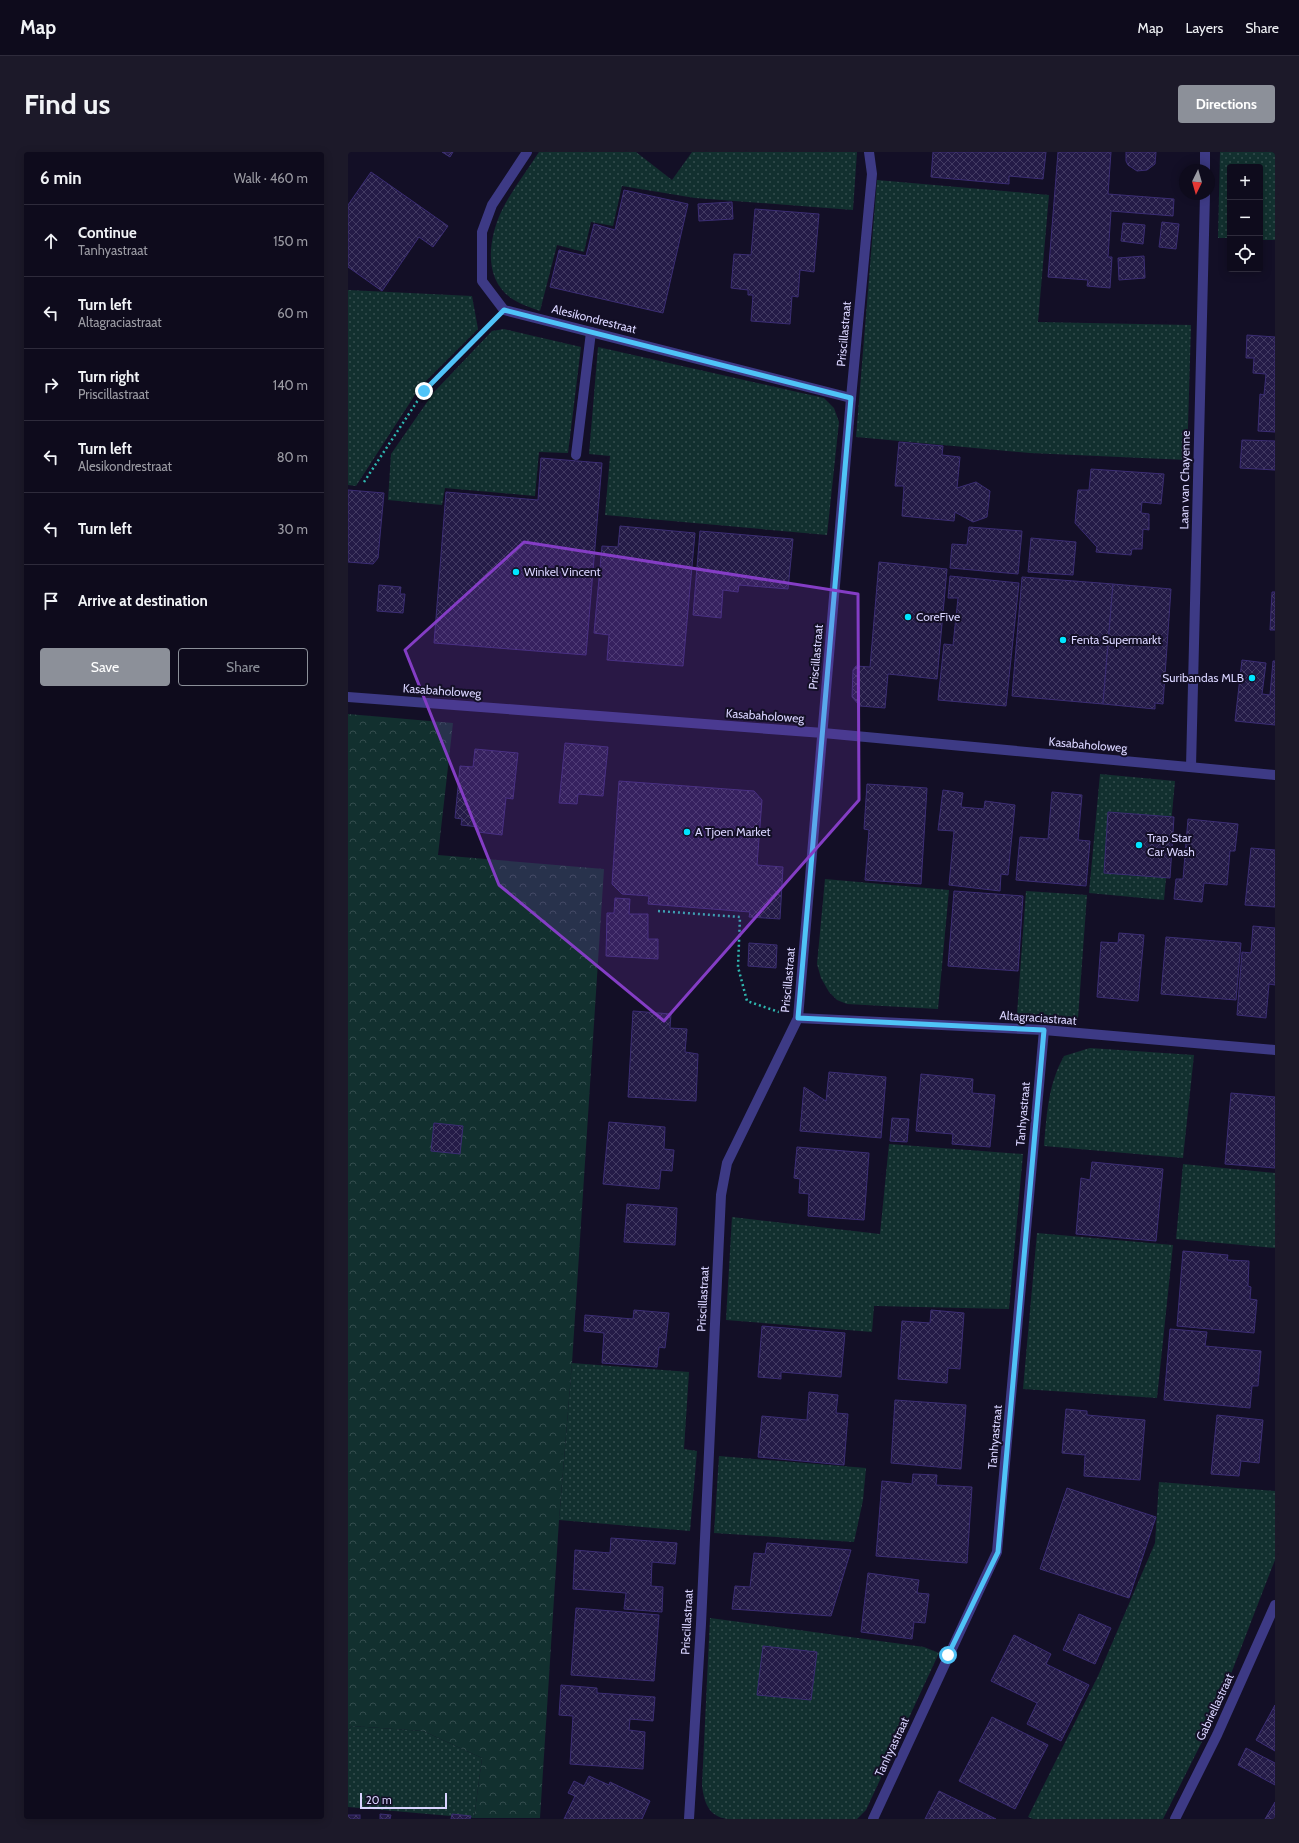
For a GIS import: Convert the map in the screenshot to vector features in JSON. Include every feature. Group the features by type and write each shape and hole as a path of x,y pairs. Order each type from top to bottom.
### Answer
{"street":[{"path":"504,310 482,282 482,232 492,205 527,152"},
{"name":"Priscillastraat","path":"689,1819 700,1632 721,1195 727,1163 798,1018 851,398 872,174 869,152"},
{"path":"1205,164 1206,152"},
{"name":"Laan van Chayenne","path":"1191,768 1204,200"},
{"name":"Alesikondrestraat","path":"504,310 851,398"},
{"path":"576,455 591,332"},
{"name":"Kasabaholoweg","path":"348,696 823,733 1275,776"},
{"name":"Altagraciastraat","path":"798,1018 1044,1030 1275,1050"},
{"name":"Tanhyastraat","path":"873,1819 998,1552 1044,1030"},
{"name":"Gabriellastraat","path":"1175,1819 1217,1735 1275,1605"}],"path":[{"path":"364,482 424,391 504,310"},
{"path":"658,911 740,917 738,966 747,1001 798,1018"}],"highlighted area":[{"path":"524,542 858,594 859,800 664,1021 499,885 405,650"}],"green space":[{"path":"539,152 636,152 672,180 692,152 857,152 853,210 695,198 622,186 613,226 591,222 584,252 557,245 540,311 517,302 504,292 497,282 491,260 493,235 501,212 514,189"},
{"path":"1220,152 1275,152 1275,240 1263,240 1263,164 1227,164 1227,238 1218,238"},
{"path":"877,180 1049,195 1038,322 1191,325 1187,460 1030,453 856,437"},
{"path":"348,290 472,296 478,329 420,387 356,486 348,485"},
{"path":"504,329 581,347 568,453 539,452 535,496 445,488 442,505 388,500 391,454 434,392 492,331"},
{"path":"598,347 824,398 834,408 839,422 827,535 605,515 610,456 589,454"},
{"path":"348,714 453,723 438,855 604,869 572,1363 559,1520 540,1818 474,1818 482,1758 423,1731 352,1726 348,1730"},
{"path":"1100,774 1175,781 1164,900 1089,893"},
{"path":"825,879 949,890 938,1009 847,1004 837,1000 829,992 821,978 817,964"},
{"path":"1026,891 1087,895 1078,1018 1017,1014"},
{"path":"1090,1048 1194,1055 1183,1158 1044,1146 1051,1089 1064,1056"},
{"path":"889,1144 1023,1154 1009,1309 874,1306 872,1332 726,1320 732,1217 880,1234"},
{"path":"1183,1164 1275,1173 1275,1248 1176,1239"},
{"path":"1037,1233 1173,1245 1157,1398 1023,1389"},
{"path":"572,1363 689,1372 684,1449 697,1451 690,1531 559,1520"},
{"path":"719,1456 866,1468 863,1500 854,1542 714,1533"},
{"path":"1159,1482 1275,1491 1275,1560 1214,1718 1163,1819 1033,1819 1028,1817 1098,1676 1155,1543"},
{"path":"710,1618 924,1647 939,1653 866,1810 857,1819 727,1819 715,1815 708,1807 704,1797 702,1785"},
{"path":"352,1726 423,1731 482,1758 474,1818 348,1807 348,1730"}],"building":[{"path":"442,152 453,152 450,157"},
{"path":"933,152 1046,152 1043,179 1009,176 1009,184 931,177"},
{"path":"1058,152 1111,152 1108,194 1174,199 1173,216 1111,211 1108,257 1112,257 1110,288 1087,286 1088,280 1048,277"},
{"path":"1126,152 1156,152 1155,164 1147,170 1137,171 1128,165 1126,161"},
{"path":"371,172 448,226 433,247 419,237 382,291 348,267 348,205"},
{"path":"624,190 688,204 663,313 550,287 559,250 586,256 594,224 615,230"},
{"path":"732,202 733,219 699,221 698,204"},
{"path":"755,209 819,214 814,272 800,270 798,297 792,296 790,324 751,321 753,295 748,295 748,290 731,288 734,254 751,255"},
{"path":"1162,222 1179,224 1176,249 1159,247"},
{"path":"1123,223 1145,225 1143,244 1121,241"},
{"path":"1144,256 1145,278 1119,280 1118,258"},
{"path":"1247,335 1275,337 1275,432 1258,431 1260,394 1264,395 1266,374 1253,373 1254,358 1246,358"},
{"path":"1242,440 1275,441 1275,470 1240,468"},
{"path":"899,442 943,446 942,455 960,457 957,488 976,482 990,491 987,517 973,522 955,512 954,521 902,516 904,486 895,486"},
{"name":"Winkel Vincent","path":"541,458 602,463 586,655 434,643 446,492 538,500"},
{"path":"1091,469 1164,474 1161,504 1142,502 1141,513 1149,514 1149,530 1143,529 1142,549 1132,549 1131,555 1096,552 1097,547 1075,523 1078,490 1089,490"},
{"path":"348,490 384,493 378,558 373,564 348,562"},
{"path":"620,526 695,533 683,666 607,660 609,635 594,633 602,546 618,547"},
{"path":"969,527 1022,531 1018,574 950,568 952,544 967,545"},
{"path":"700,531 793,539 788,589 739,585 738,592 723,590 721,618 693,615"},
{"path":"1031,538 1076,542 1073,575 1028,572"},
{"name":"CoreFive","path":"879,562 947,569 937,679 888,674 885,708 860,706 852,697 853,670 856,666 870,667"},
{"path":"950,576 1019,583 1006,706 938,700 944,644 953,645 958,598 948,598"},
{"name":"Fenta Supermarkt","path":"1022,577 1113,584 1103,704 1012,696"},
{"path":"1113,584 1171,589 1163,704 1155,703 1155,709 1103,704"},
{"path":"379,585 401,587 400,594 405,594 403,613 377,611"},
{"path":"1272,592 1275,592 1275,630 1270,630"},
{"name":"Suribandas MLB","path":"1242,660 1266,663 1262,694 1270,695 1273,661 1275,661 1275,725 1235,721"},
{"path":"565,743 608,747 603,796 578,794 577,804 559,803"},
{"path":"475,749 518,753 513,799 506,798 502,835 478,832 479,827 461,825 462,819 455,818 460,766 473,767"},
{"name":"A Tjoen Market","path":"619,781 754,791 762,800 757,865 783,867 780,919 749,917 750,912 648,904 649,896 622,894 612,884"},
{"path":"867,784 927,788 921,884 865,880 869,830 864,829"},
{"path":"943,790 963,793 961,807 984,809 985,801 1015,805 1008,875 1001,874 1000,891 949,885 954,831 938,830"},
{"path":"1052,792 1082,795 1078,840 1090,841 1086,886 1016,880 1020,837 1048,839"},
{"name":"Trap Star Car Wash","path":"1108,812 1174,817 1170,878 1104,873"},
{"path":"1188,819 1238,824 1235,851 1230,851 1227,885 1204,883 1202,902 1174,899 1176,879 1183,879"},
{"path":"1251,848 1275,850 1275,907 1245,905"},
{"path":"954,891 1023,896 1018,971 948,966"},
{"path":"615,898 630,899 629,914 648,914 648,939 658,939 658,959 606,956 607,913 614,913"},
{"path":"1253,926 1275,928 1275,985 1269,984 1266,1018 1237,1015 1242,952 1251,953"},
{"path":"1119,933 1144,935 1138,1001 1097,997 1101,942 1118,943"},
{"path":"1166,937 1241,943 1236,1000 1161,994"},
{"path":"749,943 777,945 776,968 748,966"},
{"path":"633,1011 671,1014 670,1028 687,1029 685,1052 698,1054 696,1101 628,1097"},
{"path":"829,1072 886,1077 881,1138 800,1131 804,1087 826,1101"},
{"path":"921,1074 973,1079 972,1093 995,1095 990,1147 952,1144 953,1134 916,1131"},
{"path":"1231,1093 1275,1097 1275,1168 1225,1164"},
{"path":"892,1118 909,1119 907,1142 890,1141"},
{"path":"609,1122 665,1127 664,1149 674,1150 672,1171 661,1170 659,1189 603,1184"},
{"path":"434,1123 463,1126 460,1154 431,1151"},
{"path":"797,1147 869,1153 864,1220 808,1216 809,1194 799,1193 800,1179 794,1178"},
{"path":"1092,1162 1163,1169 1156,1241 1076,1234 1081,1178 1090,1180"},
{"path":"627,1204 677,1208 675,1245 624,1242"},
{"path":"1183,1251 1228,1255 1227,1260 1249,1261 1248,1286 1251,1287 1250,1299 1257,1300 1254,1333 1177,1326"},
{"path":"634,1310 669,1313 665,1348 659,1347 657,1367 602,1363 604,1333 584,1331 585,1315 633,1319"},
{"path":"931,1310 964,1313 960,1369 948,1368 947,1383 898,1379 902,1321 930,1323"},
{"path":"762,1326 845,1333 841,1377 781,1372 781,1379 758,1377"},
{"path":"1170,1329 1207,1332 1205,1346 1261,1351 1258,1386 1252,1386 1250,1408 1164,1400"},
{"path":"809,1392 838,1395 836,1413 848,1414 844,1465 758,1457 762,1416 807,1420"},
{"path":"895,1400 966,1405 961,1469 891,1463"},
{"path":"1066,1409 1087,1411 1087,1415 1145,1420 1140,1480 1084,1476 1085,1455 1062,1453"},
{"path":"1217,1415 1263,1420 1259,1463 1241,1461 1239,1476 1211,1474"},
{"path":"913,1474 937,1475 936,1485 972,1487 967,1563 876,1556 882,1481 912,1484"},
{"path":"1067,1488 1156,1517 1129,1598 1040,1569"},
{"path":"611,1538 677,1543 675,1564 652,1562 651,1586 663,1587 662,1612 624,1609 626,1593 573,1589 575,1550 610,1553"},
{"path":"767,1543 851,1550 831,1616 732,1609 735,1586 750,1587 754,1553 765,1554"},
{"path":"868,1573 919,1580 917,1593 929,1594 925,1623 914,1622 912,1639 861,1632"},
{"path":"576,1608 659,1615 654,1681 571,1675"},
{"path":"1079,1614 1111,1628 1095,1664 1063,1650"},
{"path":"1014,1635 1051,1654 1046,1664 1089,1685 1061,1741 1027,1724 1037,1703 991,1681"},
{"path":"763,1646 817,1652 811,1700 757,1695"},
{"path":"561,1685 597,1688 597,1693 655,1697 653,1721 630,1719 629,1730 645,1732 643,1769 570,1764 573,1716 559,1715"},
{"path":"1275,1705 1275,1751 1256,1740"},
{"path":"992,1717 1048,1745 1015,1809 959,1781"},
{"path":"1246,1748 1275,1763 1275,1785 1238,1765"},
{"path":"589,1776 609,1785 610,1782 650,1801 642,1819 564,1819 575,1796 568,1793 574,1781 584,1786"},
{"path":"939,1791 996,1819 925,1819"},
{"path":"1275,1802 1275,1819 1265,1819"},
{"path":"380,1814 391,1815 390,1819 380,1819"},
{"path":"452,1814 471,1816 470,1819 451,1819"},
{"path":"348,1815 360,1815 360,1819 348,1819"}],"place":[{"name":"Winkel Vincent","path":"516,572"},
{"name":"CoreFive","path":"908,617"},
{"name":"Fenta Supermarkt","path":"1063,640"},
{"name":"Suribandas MLB","path":"1252,678"},
{"name":"A Tjoen Market","path":"687,832"},
{"name":"Trap Star Car Wash","path":"1139,845"}],"route":[{"path":"424,391 504,310 851,398 798,1018 1044,1030 998,1552 948,1655"}]}
